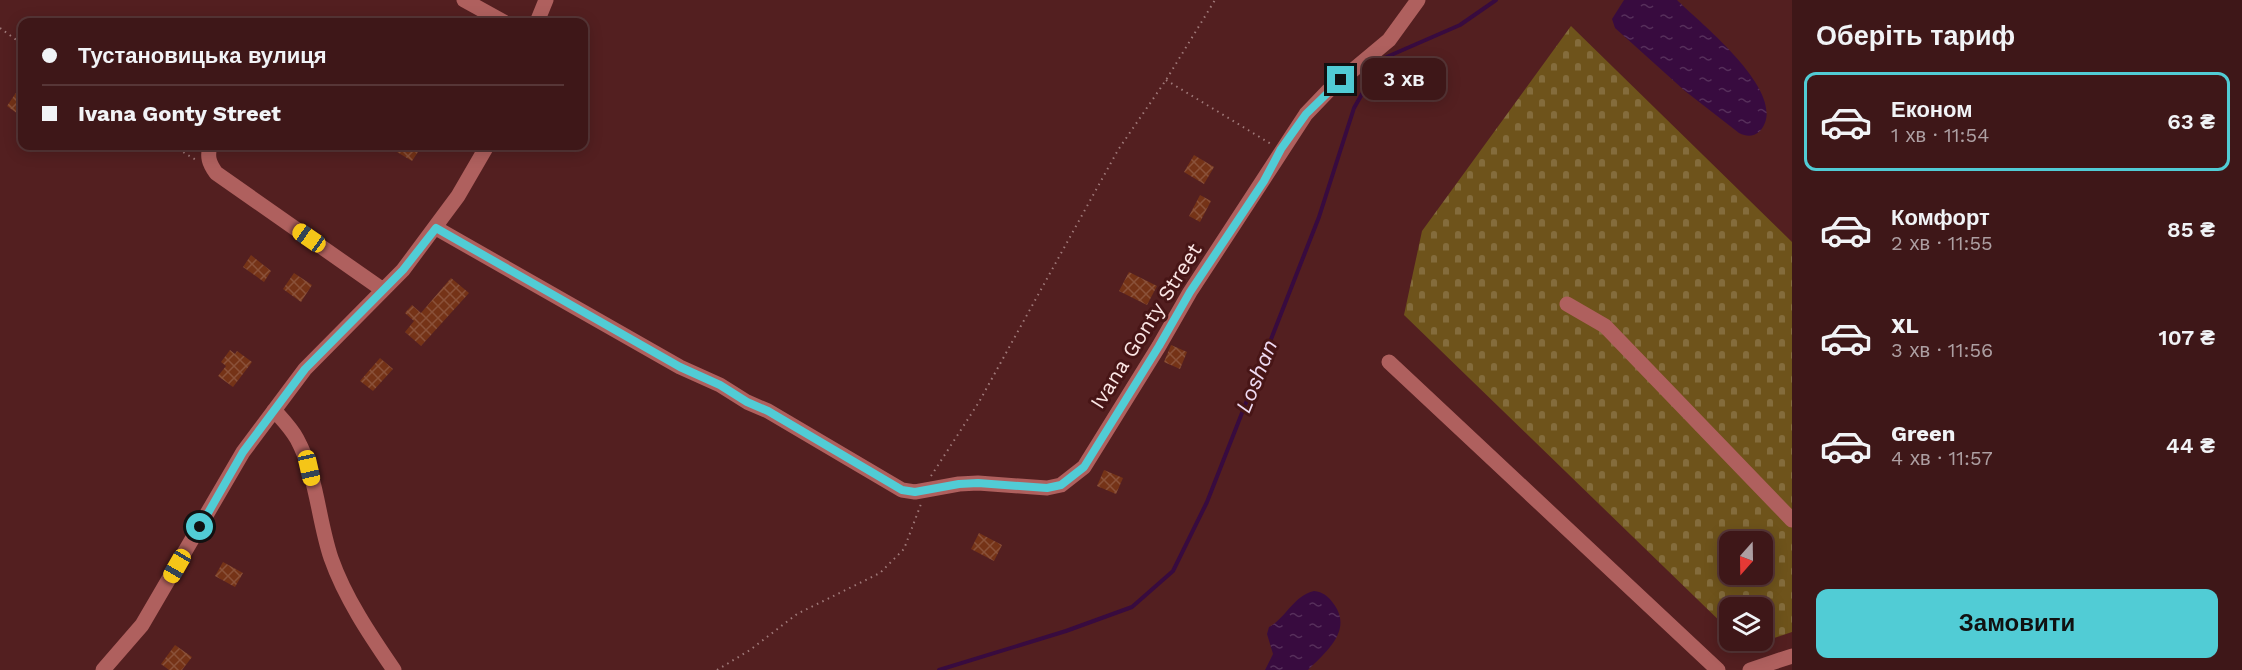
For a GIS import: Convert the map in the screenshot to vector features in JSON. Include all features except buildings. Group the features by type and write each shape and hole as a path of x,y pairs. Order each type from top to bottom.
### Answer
{"street":[{"path":"464,0 497,18"},
{"path":"539,18 546,0"},
{"name":"Ivana Gonty Street","path":"436,228 680,367 768,411 902,490 915,492 978,483 1047,488 1061,485 1084,467 1190,292 1264,181 1281,149 1306,114 1328,91 1389,40 1419,0"},
{"path":"209,150 210,164 216,173 383,290"},
{"path":"103,670 142,626 243,452 305,369 403,270 458,196 485,150"},
{"path":"1567,304 1605,326 1792,520"},
{"path":"1389,362 1718,670"},
{"path":"274,410 296,437 309,468 331,558 348,596 370,635 394,670"},
{"path":"1750,670 1775,665 1792,656"}],"path":[{"path":"717,670 750,650 797,614 865,582 888,567 904,549 934,469 979,402 1118,150 1166,80 1215,0"},
{"path":"0,28 18,41"},
{"path":"1166,80 1281,149"}],"green space":[{"path":"1571,26 1792,242 1792,632 1773,638 1773,597 1719,597 1719,620 1404,315 1422,231"}],"water":[{"path":"1624,0 1677,0 1722,42 1754,80 1764,99 1767,116 1760,131 1750,136 1739,133 1685,91 1615,28 1612,19"},
{"path":"1314,591 1327,596 1339,613 1339,631 1335,640 1308,670 1265,670 1273,654 1267,634 1269,627 1301,597"}],"waterway":[{"name":"Loshan","path":"939,670 1066,631 1132,607 1173,571 1207,502 1319,217 1354,108 1382,59 1460,25 1496,0"}],"route":[{"path":"200,527 243,452 305,369 403,270 436,228 680,367 768,411 902,490 915,492 978,483 1047,488 1061,485 1084,467 1190,292 1264,181 1281,149 1306,114 1341,80"}]}
